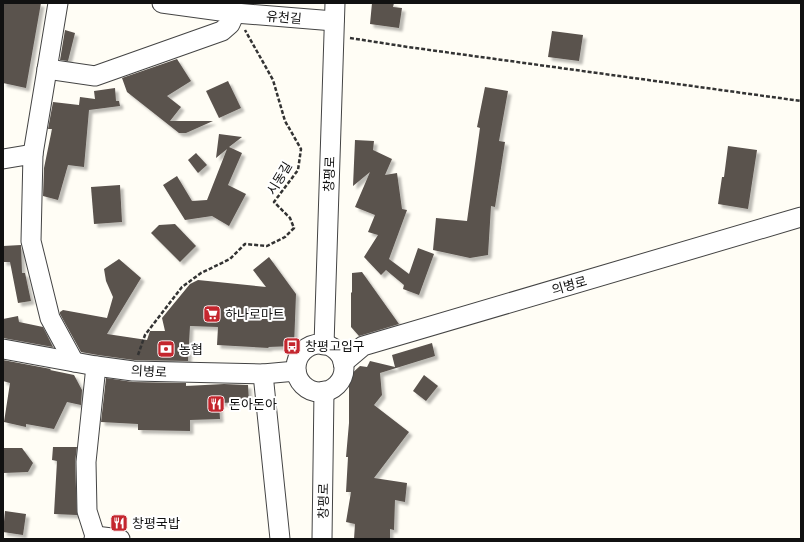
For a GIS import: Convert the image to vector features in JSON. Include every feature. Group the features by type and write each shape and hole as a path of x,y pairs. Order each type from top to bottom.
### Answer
{"street":[{"path":"58,3 33,154 31,242 50,318 74,362"},
{"name":"유천길","path":"162,3 235,12 334,20"},
{"path":"47,69 95,76 222,31 230,24 235,12"},
{"name":"창평로","path":"324,345 334,20"},
{"path":"3,159 33,154"},
{"name":"의병로","path":"343,363 363,346 801,217"},
{"path":"313,345 324,345 335,350 343,363 341,379 330,390 314,391 307,388 301,382 296,371 297,360 306,348 313,345"},
{"name":"의병로","path":"3,349 96,366 133,371 263,374 296,371"},
{"path":"96,366 86,462 87,511 94,538 120,539"},
{"path":"263,374 280,539"},
{"name":"창평로","path":"322,539 324,391"}],"path":[{"name":"시동길","path":"133,371 145,335 182,287 201,273 230,259 245,244 267,246 285,237 294,228 290,218 274,202 298,170 301,149 285,121 273,80 235,12"},
{"path":"334,20 416,48 801,100"}],"building":[{"path":"3,3 41,3 26,88 3,83"},
{"path":"372,3 394,3 393,7 402,8 399,28 370,24"},
{"path":"65,30 75,33 68,61 60,60"},
{"path":"552,31 583,35 579,61 548,57"},
{"path":"177,59 191,81 167,96 181,107 170,121 213,121 186,133 179,133 127,92 122,78"},
{"path":"228,81 241,108 219,118 206,91"},
{"path":"485,87 508,91 499,141 505,142 495,207 491,206 488,255 470,258 433,250 436,218 467,221 480,128 477,127"},
{"path":"115,88 116,101 119,101 120,106 89,110 84,167 68,165 58,200 43,196 44,168 52,129 48,129 53,102 79,105 80,97 95,99 94,91"},
{"path":"219,134 242,137 229,147 242,153 228,185 246,194 229,226 212,216 185,220 163,185 177,176 192,201 207,200 227,149 216,158"},
{"path":"355,140 374,141 373,150 392,159 385,175 397,173 402,209 407,210 389,259 409,274 418,248 434,254 419,295 403,289 404,285 386,270 381,275 364,257 378,235 368,232 375,215 355,207 370,172 353,186"},
{"path":"728,146 757,150 748,209 718,204 722,177 724,177"},
{"path":"196,153 207,165 198,173 188,160"},
{"path":"120,185 122,222 94,224 91,187"},
{"path":"175,224 196,246 180,262 151,233 159,225"},
{"path":"21,245 22,273 25,273 31,301 18,303 10,262 3,262 3,246"},
{"path":"269,257 296,294 294,346 268,347 269,348 217,345 218,327 190,326 188,361 134,360 81,352 60,314 63,310 107,318 113,297 106,281 104,269 119,259 141,278 107,334 147,340 150,331 165,331 162,318 190,284 198,280 266,287 253,270"},
{"path":"362,272 399,324 359,336 351,327 351,293 352,273"},
{"path":"18,316 19,322 43,327 53,347 3,338 3,319"},
{"path":"432,343 435,356 380,373 382,395 374,405 409,432 374,478 407,483 405,502 395,500 394,530 390,529 390,539 354,539 355,524 346,522 351,492 346,492 348,457 346,457 349,423 349,376 360,366 367,367 370,361 395,367 392,355"},
{"path":"3,360 74,375 82,390 81,405 67,402 54,429 26,424 26,427 4,422 10,383 3,381"},
{"path":"424,375 438,386 426,401 413,391"},
{"path":"106,378 133,382 186,383 186,386 224,384 248,385 249,402 219,403 220,419 190,420 190,431 138,430 138,424 101,422"},
{"path":"53,447 77,447 75,462 77,515 54,514 57,461 52,460"},
{"path":"3,448 22,448 33,463 28,472 3,473"},
{"path":"5,511 26,514 23,535 3,532"}],"place":[{"name":"하나로마트","path":"212,314"},
{"name":"창평고입구","path":"292,346"},
{"name":"농협","path":"166,349"},
{"name":"돈아돈아","path":"216,404"},
{"name":"창평국밥","path":"119,523"}]}
